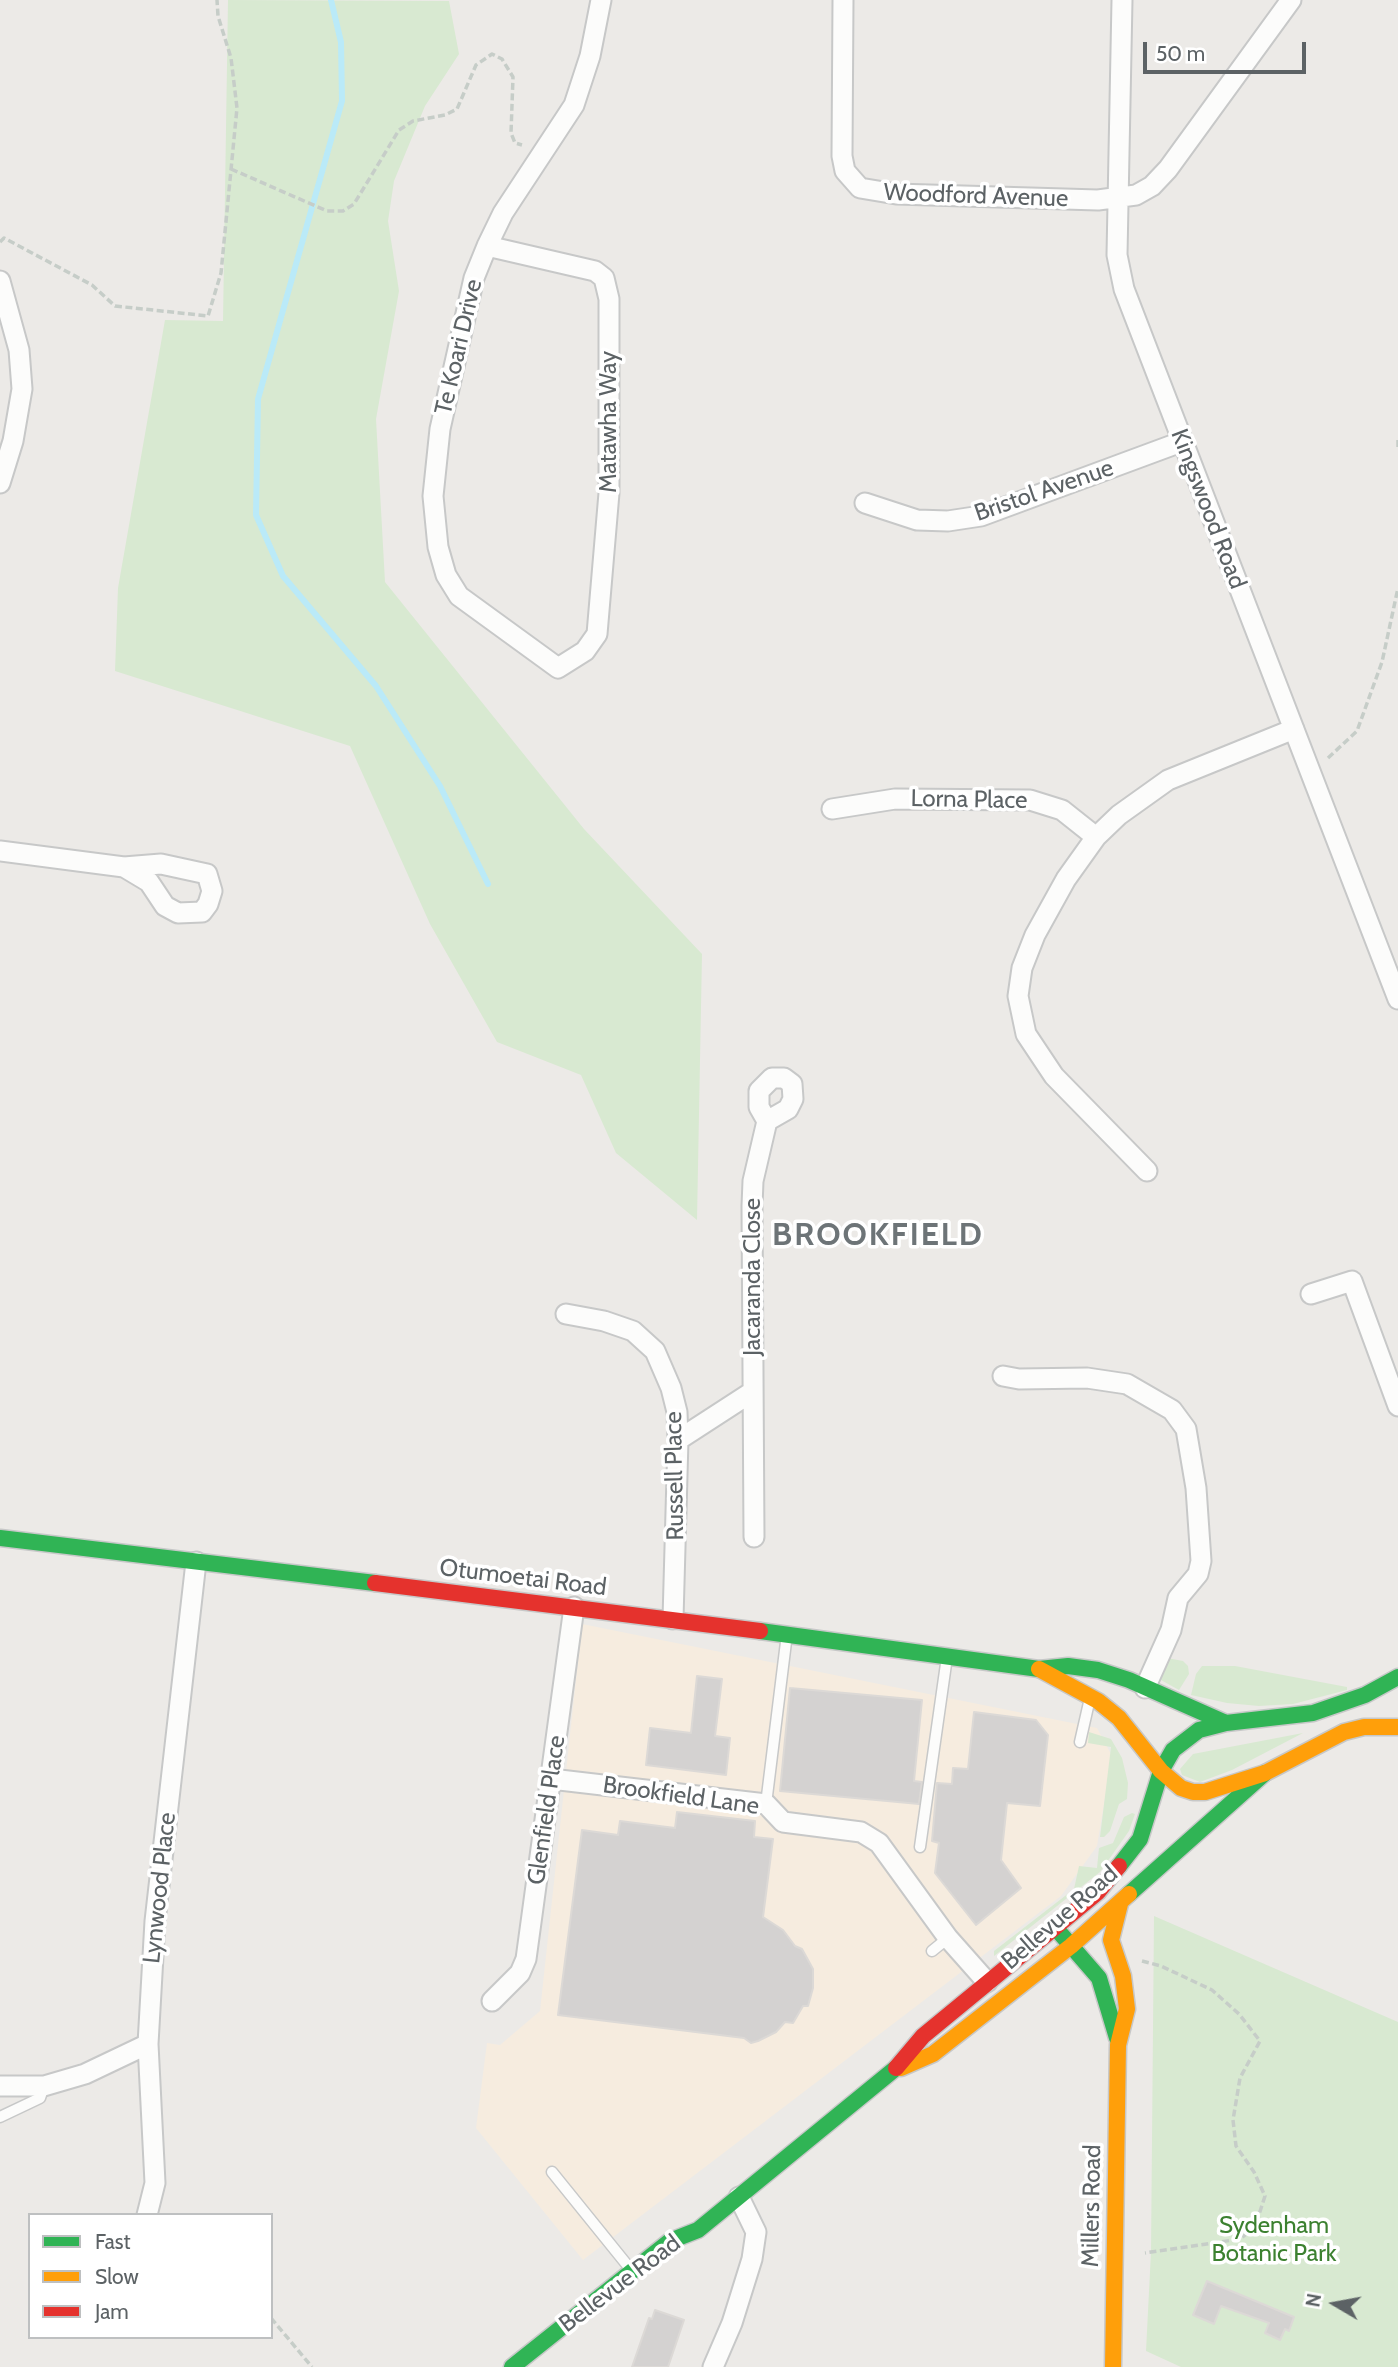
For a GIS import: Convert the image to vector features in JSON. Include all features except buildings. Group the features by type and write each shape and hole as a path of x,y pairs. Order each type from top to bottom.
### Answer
{"street":[{"name":"Te Koari Drive","path":"558,668 459,596 446,575 438,547 433,496 440,429 474,278 503,213 544,152 580,90 601,0"},
{"name":"Woodford Avenue","path":"843,0 842,156 845,171 860,188 896,194 1118,198"},
{"name":"Kingswood Road","path":"1122,0 1119,268 1181,442 1398,999"},
{"path":"1118,198 1136,195 1152,186 1168,169 1291,0"},
{"name":"Matawha Way","path":"487,246 594,271 604,278 609,299 609,493 597,634 585,652 558,668"},
{"path":"0,281 19,350 22,389 13,441 0,484"},
{"name":"Bristol Avenue","path":"865,503 917,520 948,521 981,516 1181,442"},
{"path":"1147,1171 1054,1076 1026,1034 1020,1016 1018,996 1022,968 1066,879 1097,837 1119,815 1168,780 1294,729"},
{"name":"Lorna Place","path":"832,809 895,799 1030,800 1062,810 1097,837"},
{"path":"0,851 124,867"},
{"name":"Jacaranda Close","path":"754,1537 753,1194 767,1121"},
{"path":"1311,1294 1352,1281 1398,1406"},
{"name":"Russell Place","path":"566,1314 619,1326 645,1340 654,1351 671,1388 677,1412 678,1440 673,1619"},
{"path":"1003,1376 1019,1380 1087,1378 1127,1384 1164,1405 1186,1429 1196,1488 1201,1561 1198,1574 1178,1598 1171,1630 1145,1688"},
{"name":"Jacaranda Close","path":"678,1440 752,1392"},
{"name":"Otumoetai Road","path":"0,1538 673,1619 1039,1669 1068,1666 1098,1670 1226,1723 1313,1713 1365,1695 1398,1677"},
{"name":"Lynwood Place","path":"148,2213 155,2183 148,2045 155,1921 196,1562"},
{"name":"Glenfield Place","path":"492,2001 520,1973 526,1959 574,1607"},
{"name":"Otumoetai Road","path":"1039,1669 1090,1697 1119,1718 1161,1771 1181,1788 1193,1792 1205,1792 1265,1773 1344,1732 1364,1727 1398,1727"},
{"name":"Bellevue Road","path":"512,2367 670,2241 698,2230 739,2197 760,2177 893,2072 923,2036 1056,1929 1115,1874 1140,1839 1161,1771 1172,1750 1199,1730 1226,1723"},
{"name":"Bellevue Road","path":"893,2072 933,2054 1071,1946 1265,1773"},
{"name":"Brookfield Lane","path":"551,1779 766,1804 783,1822 861,1832 878,1843 948,1938 987,1982"},
{"path":"1056,1929 1071,1923 1091,1928 1111,1940 1113,1923 1120,1904"},
{"name":"Millers Road","path":"1056,1929 1099,1978 1118,2045"},
{"name":"Millers Road","path":"1111,1940 1123,1976 1127,2009 1118,2045 1113,2367"},
{"path":"0,2086 44,2085 85,2074 148,2045"},
{"path":"713,2367 732,2323 752,2259 756,2232 739,2197"}],"lane":[{"path":"766,1804 787,1634"},
{"path":"920,1847 947,1656"},
{"path":"1080,1742 1090,1697"},
{"path":"932,1951 948,1938"},
{"path":"0,2117 40,2098 44,2085"},
{"path":"552,2172 632,2271"}],"path":[{"path":"0,242 4,238 92,285 115,306 208,316 221,273 237,108 231,58 218,16 217,0"},
{"path":"231,169 327,211 344,211 354,204 399,130 413,121 444,115 457,109 476,65 492,54 502,59 513,77 511,133 515,143 544,152"},
{"path":"1398,440 1398,447"},
{"path":"1307,769 1325,761 1357,731 1382,662 1398,588"},
{"path":"1137,1960 1161,1966 1212,1990 1239,2014 1260,2042 1240,2078 1233,2120 1236,2146 1254,2172 1265,2196 1255,2227 1240,2239 1145,2253"},
{"path":"273,2320 312,2367"}],"shaded area":[{"path":"582,1624 1097,1728 1112,1756 1097,1846 1061,1896 583,2260 476,2128 487,2043 500,2045 540,2011"}],"green space":[{"path":"228,0 449,1 459,54 425,106 394,181 388,221 399,291 376,419 385,582 584,829 702,954 697,1220 616,1153 581,1075 497,1042 430,924 350,746 115,671 118,588 165,320 223,321"},
{"path":"1167,1658 1183,1661 1188,1666 1189,1674 1179,1690 1161,1680"},
{"path":"1202,1666 1235,1666 1347,1687 1347,1690 1293,1704 1259,1706 1227,1703 1191,1695 1196,1674"},
{"path":"1089,1732 1111,1739 1122,1758 1128,1783 1127,1799 1119,1804 1110,1831 1104,1837 1100,1837 1111,1747 1088,1743"},
{"path":"1303,1733 1232,1770 1200,1782 1182,1775 1180,1769 1193,1754"},
{"path":"1135,1814 1129,1831 1100,1872 994,1956 994,1951 1074,1889 1079,1866 1097,1868 1099,1848 1113,1843 1124,1817"},
{"name":"Sydenham Botanic Park","path":"1154,1916 1398,2022 1398,2367 1181,2367 1146,2351 1151,2252"}],"waterway":[{"path":"331,0 341,42 342,101 258,399 256,515 283,576 376,686 440,786 488,884"}],"traffic: fast":[{"path":"0,1538 375,1583"},
{"path":"760,1631 1039,1669 1068,1666 1098,1670 1129,1680 1226,1723 1313,1713 1365,1695 1398,1677"},
{"path":"1119,1866 1140,1839 1161,1771 1173,1750 1199,1730 1226,1723"},
{"path":"1129,1894 1265,1773"},
{"path":"1060,1933 1099,1978 1117,2038"},
{"path":"512,2367 670,2241 698,2230 896,2068"}],"traffic: slow":[{"path":"1039,1669 1098,1701 1119,1718 1161,1771 1181,1788 1193,1792 1205,1792 1265,1773 1344,1732 1364,1727 1398,1727"},
{"path":"901,2068 933,2054 1071,1946 1129,1894"},
{"path":"1113,2367 1118,2045 1127,2009 1123,1976 1111,1940 1120,1904"}],"traffic: jam":[{"path":"375,1583 760,1631"},
{"path":"896,2068 923,2036 1098,1892 1119,1866"}],"district":[{"name":"BROOKFIELD","path":"878,1236"}]}
